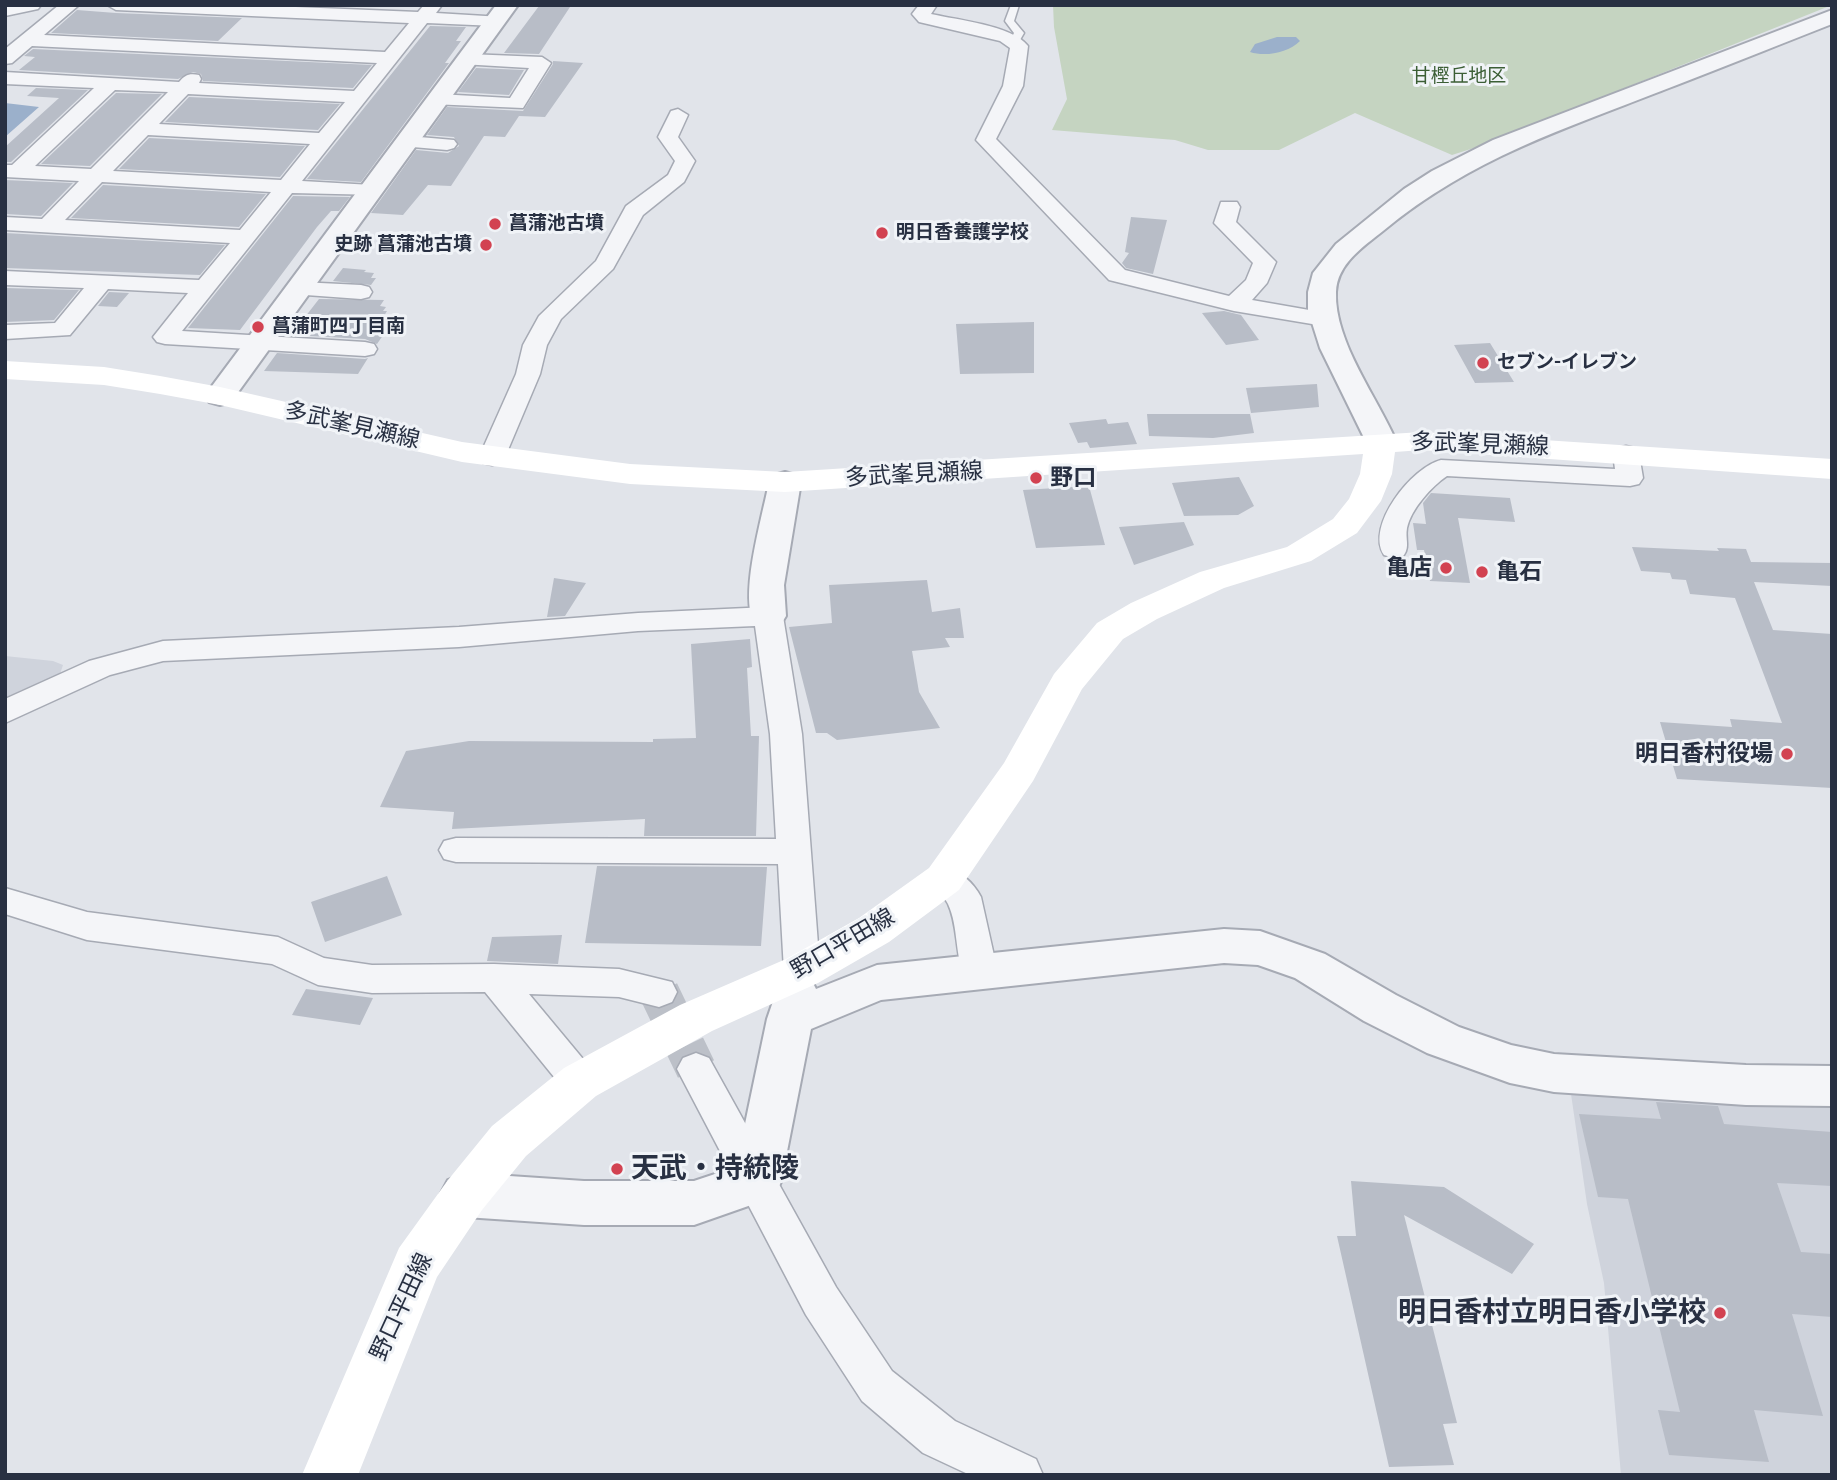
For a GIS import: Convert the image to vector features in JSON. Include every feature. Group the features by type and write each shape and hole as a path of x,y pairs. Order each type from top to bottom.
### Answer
{"main road":[{"name":"多武峯見瀬線","path":"5,370 104,376 220,396 492,457 630,474 785,482 1422,441 1832,469"},
{"name":"野口平田線","path":"330,1475 417,1264 465,1195 509,1141 580,1082 696,1018 802,971 874,930 944,879 1019,771 1067,683 1111,631 1144,611 1212,580 1299,554 1345,526 1364,501 1376,474 1381,443"}],"street":[{"path":"5,59 70,5"},
{"path":"116,5 502,13"},
{"path":"928,5 921,14 925,18 1006,37 1019,46 1013,86 986,140 1117,275 1234,304 1324,319"},
{"path":"48,225 261,8"},
{"path":"365,349 165,337 428,12"},
{"path":"220,396 502,13"},
{"path":"1381,443 1371,415 1331,341 1324,319 1321,293 1330,268 1348,247 1422,188 1513,142 1832,16"},
{"path":"29,40 392,58"},
{"path":"439,100 516,104 542,63 468,60"},
{"path":"5,78 361,96"},
{"path":"11,172 110,84"},
{"path":"492,457 528,374 535,345 551,316 606,264 634,211 680,175 685,161 668,137 678,116"},
{"path":"144,129 325,139"},
{"path":"408,142 447,145"},
{"path":"11,172 372,191"},
{"path":"1229,207 1225,223 1265,262 1256,283 1234,304"},
{"path":"5,223 245,237"},
{"path":"5,278 205,287"},
{"path":"5,332 62,330 102,282"},
{"path":"300,289 361,292"},
{"path":"1394,549 1393,528 1419,483 1441,468 1630,478 1626,454"},
{"path":"757,1182 789,1019 802,971 786,734 768,615 767,585 785,482"},
{"path":"5,712 49,689 100,668 163,651 459,637 638,622 768,615"},
{"path":"456,850 796,852"},
{"path":"944,879 964,897 979,969"},
{"path":"5,901 87,926 278,951 318,971 372,979 494,978 619,982 659,992"},
{"path":"789,1019 877,983 979,969 1177,949 1224,946 1261,948 1310,966 1380,1008 1443,1040 1510,1064 1554,1073 1746,1085 1832,1086"},
{"path":"494,978 580,1082"},
{"path":"696,1069 821,1301 877,1386 939,1437 1020,1475"},
{"path":"465,1195 584,1203 694,1203 757,1182"}],"lane":[{"path":"1014,43 1019,33 1009,21 1015,5"}],"shaded area":[{"path":"5,656 53,661 63,665 60,674 5,706"},
{"name":"明日香村立明日香小学校","path":"1571,1094 1832,1102 1832,1475 1621,1475 1604,1283 1587,1204"}],"green space":[{"name":"甘樫丘地区","path":"1053,5 1832,5 1452,155 1355,113 1279,150 1208,150 1175,140 1052,130 1067,99 1054,27"}],"water":[{"path":"1277,37 1296,37 1300,41 1276,53 1250,52 1255,44"},
{"path":"5,103 39,107 5,137"}],"building":[{"path":"539,6 570,7 539,54 504,53"},
{"path":"77,10 242,18 218,41 51,33"},
{"path":"430,26 466,27 456,41 461,41 445,63 449,63 361,182 307,179"},
{"path":"33,49 372,65 353,88 203,81 201,74 193,72 178,79 19,70 35,57 24,56"},
{"path":"553,61 583,63 545,117 519,116 505,137 484,136 451,186 428,185 403,215 371,213 416,150 448,153 459,146 454,137 427,135 447,107 523,111"},
{"path":"476,68 524,70 509,95 458,92"},
{"path":"36,88 88,90 11,162 5,162 5,147 59,98 27,96"},
{"path":"116,93 162,94 90,166 41,164"},
{"path":"189,97 340,104 318,130 165,122"},
{"path":"149,138 305,146 280,177 119,169"},
{"path":"5,180 73,183 41,216 5,214"},
{"path":"103,185 266,194 239,227 71,218"},
{"path":"293,196 350,197 339,211 331,211 317,227 240,330 188,328"},
{"path":"1131,217 1167,220 1153,274 1126,268 1122,263 1129,253 1125,252"},
{"path":"5,233 225,245 200,275 5,268"},
{"path":"343,268 366,270 364,272 374,273 371,278 376,278 371,285 333,281"},
{"path":"5,288 79,290 54,320 5,322"},
{"path":"109,292 129,293 117,307 98,306"},
{"path":"319,299 384,300 380,306 386,307 383,311 387,311 379,324 390,325 377,344 365,339 291,335"},
{"path":"1224,311 1241,315 1259,340 1226,345 1202,313"},
{"path":"1034,322 1034,373 960,374 956,324"},
{"name":"セブン-イレブン","path":"1490,343 1514,382 1475,383 1454,345"},
{"path":"277,353 368,358 358,374 264,371"},
{"path":"1317,384 1319,407 1251,413 1246,388"},
{"path":"1147,414 1250,414 1254,433 1213,438 1149,436"},
{"path":"1106,419 1108,424 1128,422 1137,444 1090,448 1087,442 1078,443 1069,423"},
{"path":"1239,477 1254,506 1238,515 1184,516 1172,483"},
{"path":"1089,486 1105,545 1036,548 1023,490"},
{"path":"1431,493 1510,498 1515,522 1458,518 1470,583 1430,581 1424,550 1417,550 1413,523 1426,524 1423,503"},
{"path":"1184,522 1194,545 1134,565 1119,527"},
{"path":"1632,547 1719,551 1717,548 1746,549 1751,562 1832,563 1832,586 1754,582 1773,630 1832,634 1832,788 1677,779 1660,722 1732,727 1730,719 1782,723 1735,598 1690,594 1686,580 1672,579 1670,573 1641,571"},
{"path":"554,578 586,583 565,616 547,617"},
{"path":"927,580 932,612 960,608 964,638 945,638 950,647 912,651 919,692 940,728 837,740 827,733 816,733 789,627 832,623 829,585"},
{"path":"750,639 752,667 747,668 751,736 759,736 756,836 644,836 645,819 452,829 454,812 380,807 406,751 469,741 653,742 653,739 696,738 691,644"},
{"path":"597,866 767,867 761,946 585,943"},
{"path":"387,876 402,915 325,942 311,902"},
{"path":"562,935 558,964 487,961 492,937"},
{"path":"306,989 373,998 360,1025 292,1015"},
{"name":"明日香村立明日香小学校","path":"1656,1102 1718,1106 1724,1124 1832,1132 1832,1186 1777,1183 1801,1252 1832,1254 1832,1317 1792,1314 1823,1416 1754,1410 1769,1462 1669,1455 1658,1410 1680,1412 1628,1199 1598,1197 1579,1114 1661,1119"},
{"path":"1351,1181 1444,1187 1534,1244 1512,1274 1404,1215 1457,1423 1443,1424 1454,1465 1389,1467 1337,1236 1356,1236"}],"tunnel":[{"path":"659,992 696,1069"}],"place":[{"name":"菖蒲池古墳","path":"495,224"},
{"name":"明日香養護学校","path":"882,233"},
{"name":"史跡 菖蒲池古墳","path":"486,245"},
{"name":"菖蒲町四丁目南","path":"258,327"},
{"name":"セブン-イレブン","path":"1483,363"},
{"name":"野口","path":"1036,478"},
{"name":"亀店","path":"1446,568"},
{"name":"亀石","path":"1482,572"},
{"name":"明日香村役場","path":"1787,754"},
{"name":"天武・持統陵","path":"617,1169"},
{"name":"明日香村立明日香小学校","path":"1720,1313"}]}
